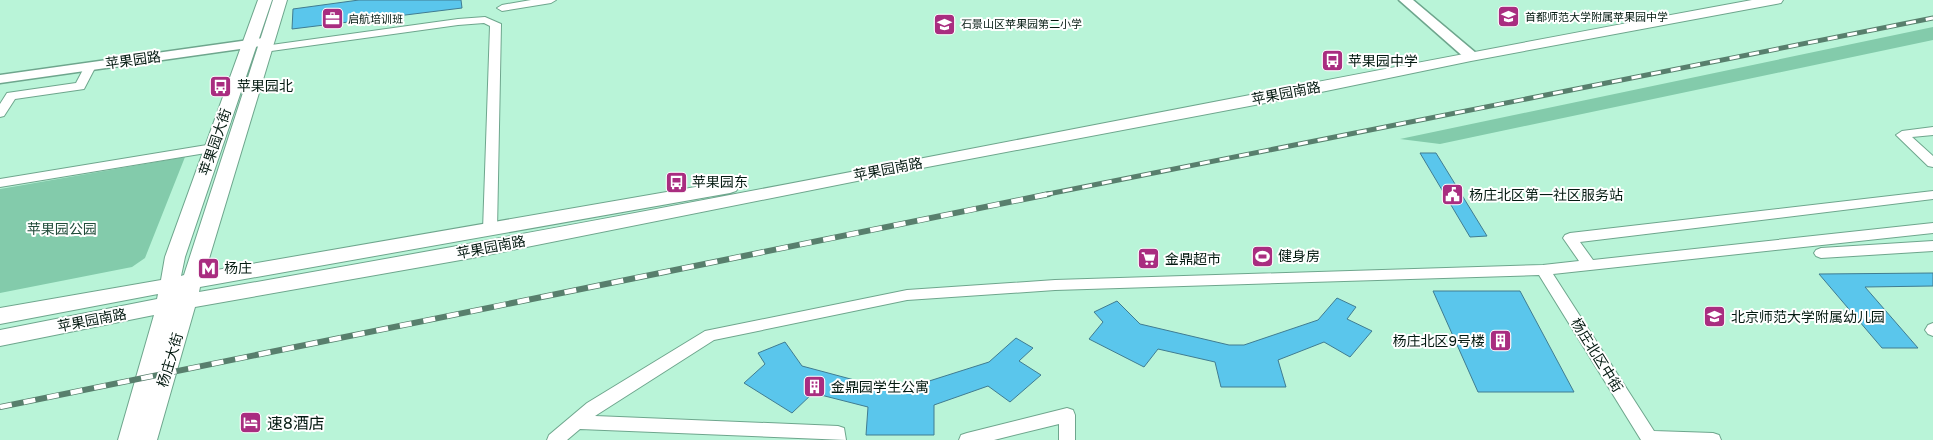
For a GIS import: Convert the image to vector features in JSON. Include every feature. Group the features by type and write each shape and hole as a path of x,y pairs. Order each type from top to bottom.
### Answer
{"main road":[{"name":"苹果园大街","path":"179,293 260,45 265,0"},
{"name":"苹果园大街","path":"179,293 175,256 213,148 280,0"},
{"name":"苹果园南路","path":"0,316 179,293 482,249 1725,0"},
{"name":"苹果园南路","path":"0,338 179,293 490,230 928,152 1467,52 1776,0"},
{"name":"杨庄大街","path":"129,440 148,377 179,293"},
{"name":"杨庄大街","path":"146,440 179,293"}],"street":[{"path":"502,8 551,0"},
{"path":"1406,0 1467,52"},
{"path":"260,45 458,22 485,20 496,24 490,230"},
{"name":"苹果园路","path":"0,79 260,45"},
{"path":"0,113 11,96 80,86 90,66"},
{"path":"1933,130 1902,135 1933,163"},
{"path":"0,183 213,148"},
{"path":"1590,265 1570,238 1933,194"},
{"path":"555,440 593,408 710,335 907,295 1055,285 1543,270 1933,228"},
{"path":"1821,253 1933,246"},
{"name":"杨庄北区中街","path":"1543,270 1649,439"},
{"path":"967,440 1067,415 1067,440"},
{"path":"577,422 838,433 838,440"},
{"path":"1649,439 1713,440"}],"green space":[{"path":"1933,27 1933,40 1440,144 1400,139"},
{"name":"苹果园公园","path":"185,157 145,258 132,267 0,293 0,189"}],"building":[{"name":"启航培训班","path":"359,0 461,0 462,8 292,29 293,9"},
{"name":"杨庄北区第一社区服务站","path":"1420,153 1436,153 1487,236 1470,237"},
{"path":"1933,273 1933,286 1865,287 1918,348 1882,348 1819,274"},
{"name":"杨庄北区9号楼","path":"1433,291 1520,291 1574,392 1478,392"},
{"path":"1337,298 1356,307 1347,319 1372,331 1350,357 1324,342 1278,360 1286,387 1221,387 1215,362 1158,349 1144,367 1089,339 1103,322 1094,312 1117,301 1140,324 1229,345 1244,345 1318,320"},
{"name":"金鼎园学生公寓","path":"1016,338 1033,348 1019,361 1041,375 1010,402 988,386 934,405 934,435 866,435 868,407 813,393 792,413 744,383 765,364 758,353 785,342 802,366 888,389 904,389 989,362"}],"railway":[{"path":"1043,195 1933,18"},
{"path":"0,407 1049,194"}],"place":[{"name":"首都师范大学附属苹果园中学","path":"1509,17"},
{"name":"启航培训班","path":"332,19"},
{"name":"石景山区苹果园第二小学","path":"945,24"},
{"name":"苹果园中学","path":"1332,61"},
{"name":"苹果园北","path":"221,86"},
{"name":"苹果园东","path":"676,182"},
{"name":"杨庄北区第一社区服务站","path":"1453,195"},
{"name":"健身房","path":"1262,256"},
{"name":"金鼎超市","path":"1149,259"},
{"name":"杨庄","path":"208,268"},
{"name":"北京师范大学附属幼儿园","path":"1715,317"},
{"name":"杨庄北区9号楼","path":"1501,341"},
{"name":"金鼎园学生公寓","path":"815,387"},
{"name":"速8酒店","path":"251,423"}]}
